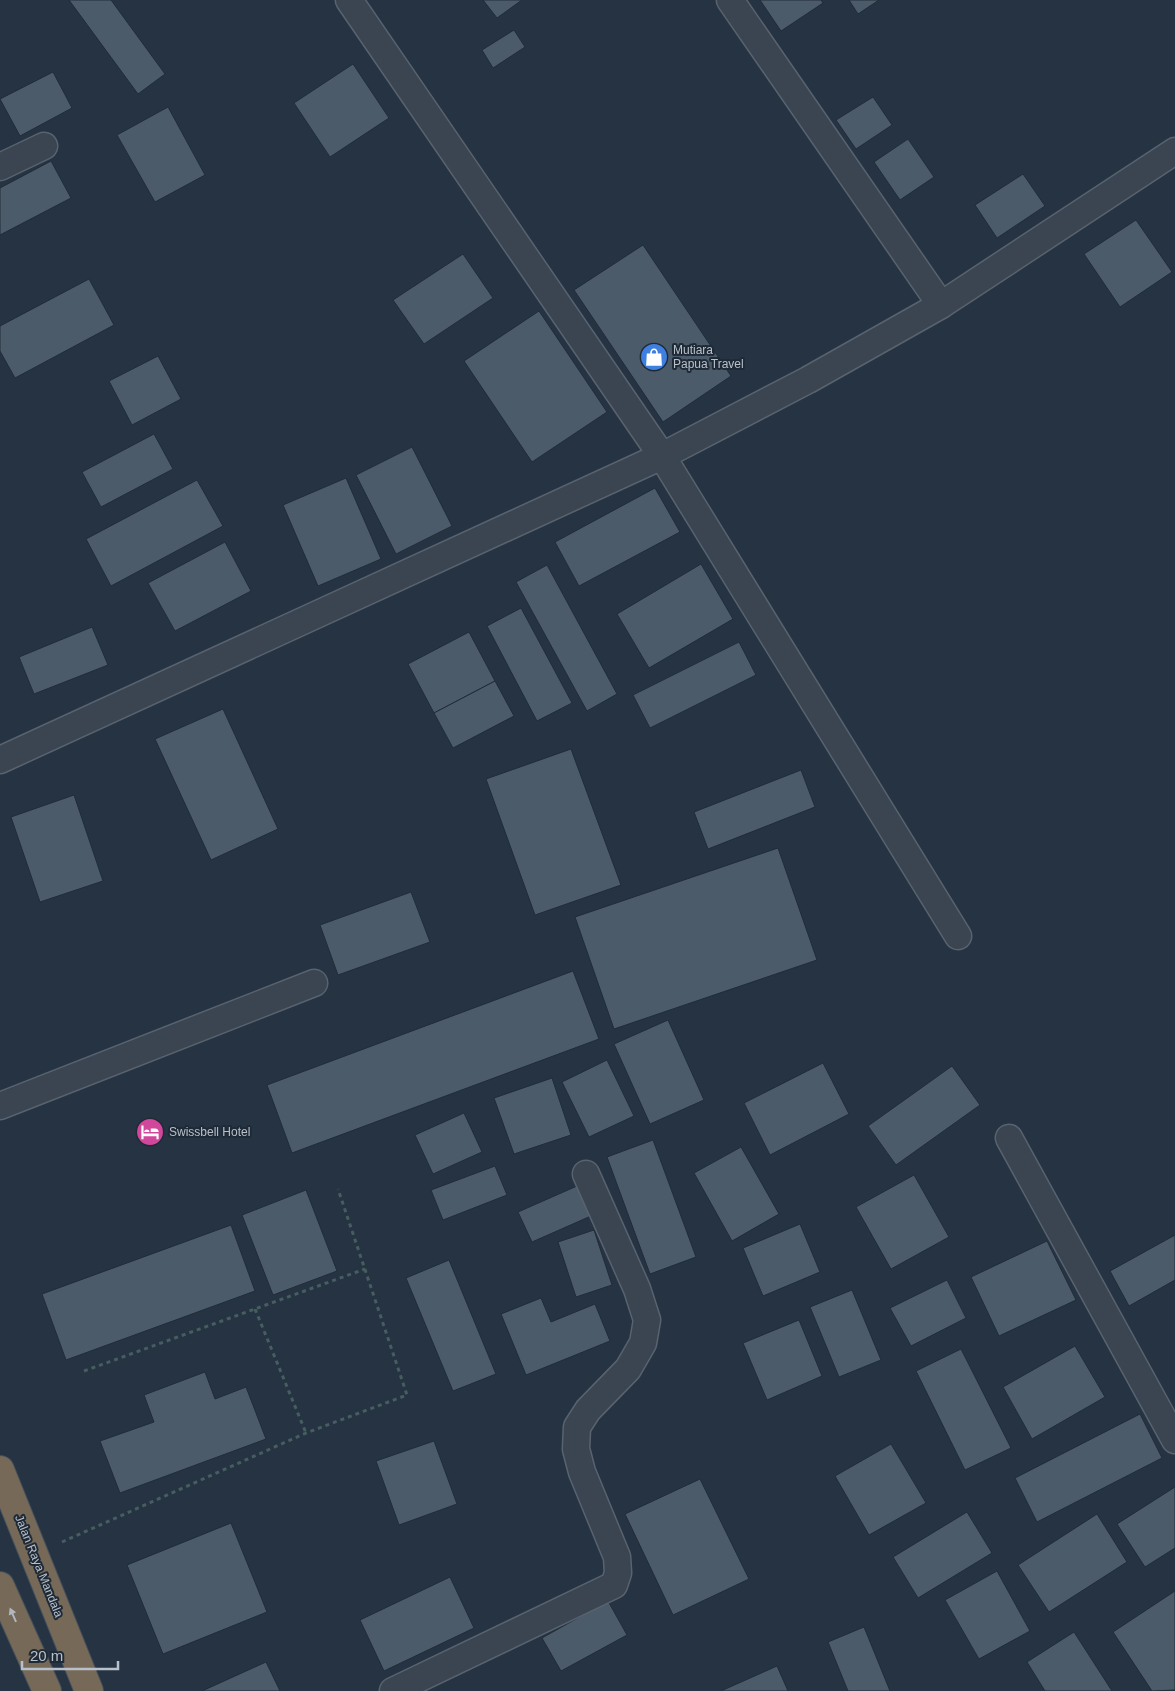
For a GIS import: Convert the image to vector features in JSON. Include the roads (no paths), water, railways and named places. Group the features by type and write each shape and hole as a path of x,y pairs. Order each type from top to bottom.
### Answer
{"highway":[{"name":"Jalan Raya Mandala","path":"0,1470 90,1691"},
{"path":"0,1586 47,1691"}],"street":[{"path":"349,0 662,456 958,936"},
{"path":"730,0 941,305"},
{"path":"0,167 44,146"},
{"path":"0,760 662,456 808,380 941,305 1175,151"},
{"path":"0,1106 314,983"},
{"path":"1009,1138 1175,1440"},
{"path":"393,1691 614,1585 618,1573 617,1557 582,1472 576,1448 577,1427 588,1410 628,1369 643,1343 647,1320 637,1289 586,1174"}],"place":[{"name":"Mutiara Papua Travel","path":"654,357"},
{"name":"Swissbell Hotel","path":"150,1132"}]}
